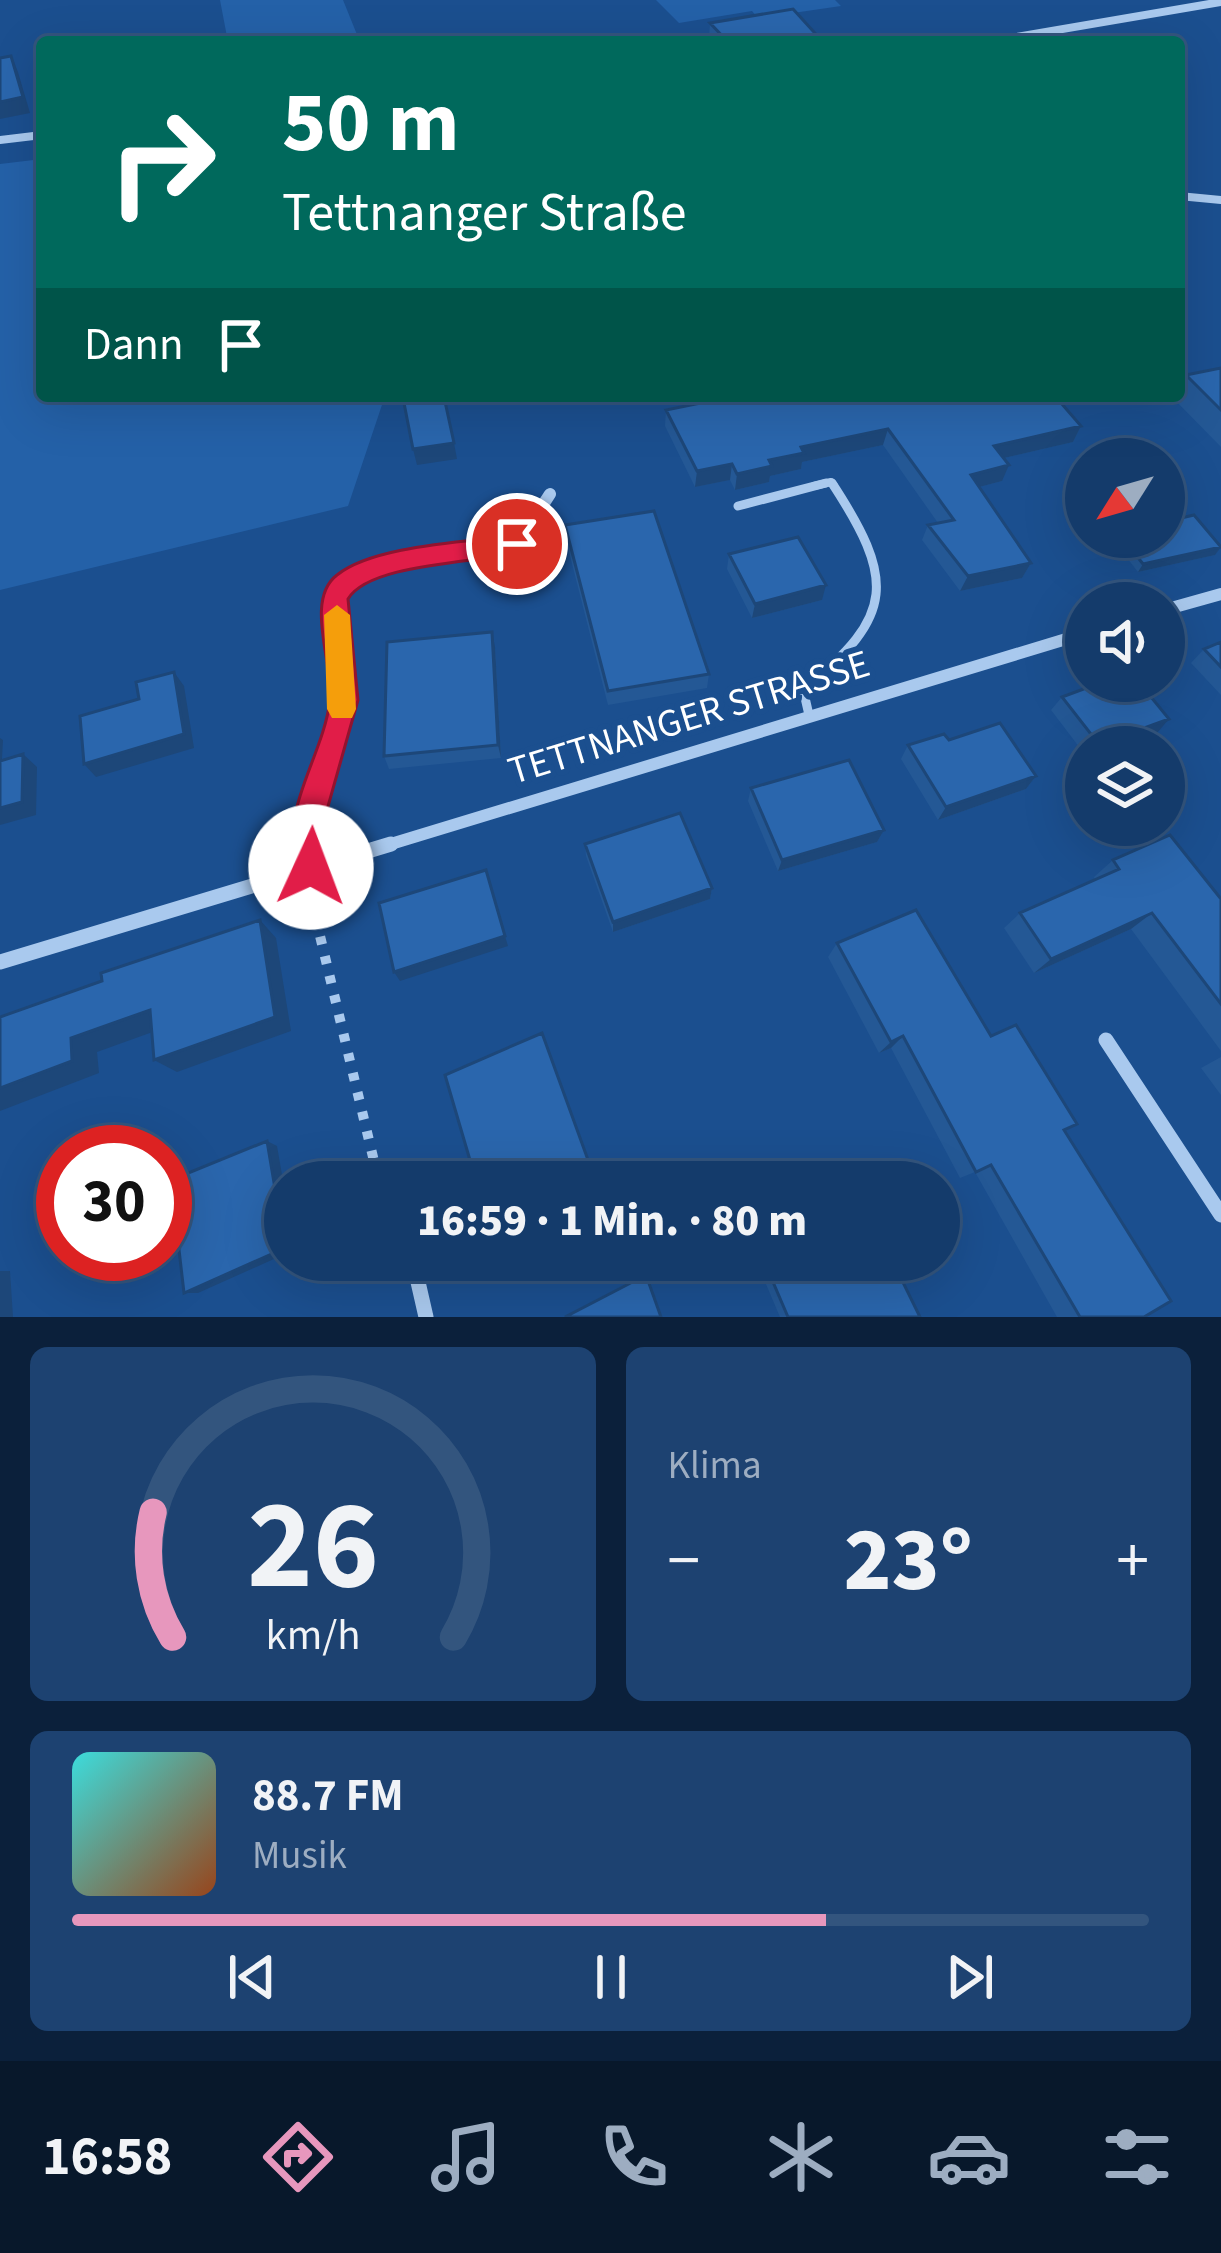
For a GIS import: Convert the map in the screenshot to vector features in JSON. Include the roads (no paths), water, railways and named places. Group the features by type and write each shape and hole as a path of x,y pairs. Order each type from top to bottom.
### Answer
{"street":[{"path":"1009,36 1221,2"},
{"path":"0,140 36,136"},
{"path":"1185,197 1221,200"},
{"path":"311,867 305,831 344,700 335,598 345,582 384,565 517,544 550,494"},
{"path":"1185,604 1221,594"},
{"name":"TETTNANGER STRASSE","path":"0,962 1065,639"},
{"path":"1106,1040 1221,1214"},
{"path":"418,1281 426,1317"}],"lane":[{"path":"738,506 831,482 871,547 878,586 872,622 847,656 803,689 808,715"}]}
